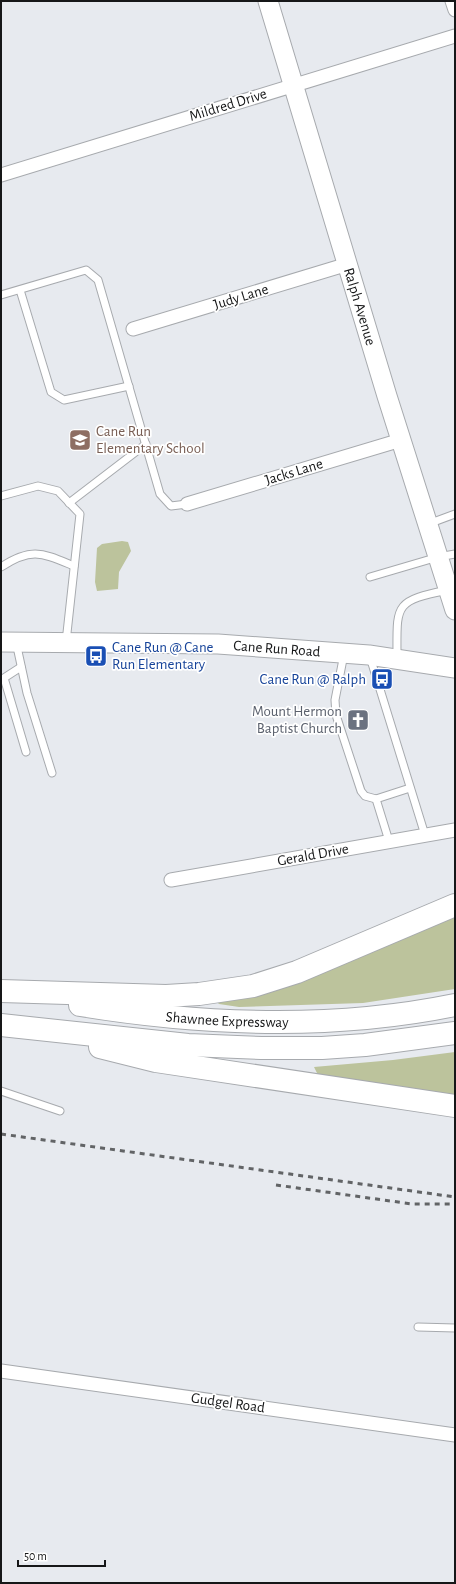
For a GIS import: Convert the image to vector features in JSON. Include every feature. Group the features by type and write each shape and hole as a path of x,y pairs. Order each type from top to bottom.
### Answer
{"highway":[{"path":"1,992 166,996 199,994 253,986 297,972 455,905"},
{"name":"Shawnee Expressway","path":"1,992 151,1014 219,1020 280,1021 375,1017 455,1005"},
{"name":"Shawnee Expressway","path":"1,1025 188,1045 261,1048 322,1048 365,1045 455,1033"},
{"path":"25,1028 156,1061 455,1106"}],"street":[{"name":"Ralph Avenue","path":"268,1 427,524 446,555 447,580 455,610"},
{"path":"452,1 455,10"},
{"name":"Mildred Drive","path":"1,174 455,36"},
{"name":"Judy Lane","path":"133,329 348,264"},
{"name":"Jacks Lane","path":"188,504 401,440"},
{"name":"Cane Run Road","path":"9,642 218,644 369,655 398,658 455,668"},
{"name":"Gerald Drive","path":"171,880 455,830"},
{"name":"Gudgel Road","path":"1,1371 455,1436"}],"lane":[{"path":"1,295 86,270 98,280 160,494 171,506 188,504"},
{"path":"20,290 51,392 64,400 129,386"},
{"path":"69,503 146,444"},
{"path":"1,496 38,486 58,491 80,514 66,642"},
{"path":"427,524 455,514"},
{"path":"1,567 13,559 31,553 50,556 74,566"},
{"path":"370,577 446,555"},
{"path":"398,658 398,613 406,603 447,580"},
{"path":"9,642 21,667 27,693 52,773"},
{"path":"344,653 335,700 336,715 361,791 365,796 376,799 410,788"},
{"path":"369,655 425,835"},
{"path":"21,667 4,678 26,752"},
{"path":"376,799 389,842"},
{"path":"1,1091 60,1111"},
{"path":"418,1327 455,1328"}],"green space":[{"path":"122,541 128,542 131,551 119,572 118,589 97,591 95,582 97,548 102,544"},
{"path":"455,917 455,989 363,1003 239,1007 218,1003"},
{"path":"455,1052 455,1097 319,1077 314,1067 393,1060"}],"railway":[{"path":"1,1134 455,1197"},
{"path":"276,1185 412,1204 455,1204"}],"place":[{"name":"Cane Run Elementary School","path":"80,440"},
{"name":"Cane Run @ Cane Run Elementary","path":"96,656"},
{"name":"Cane Run @ Ralph","path":"382,679"},
{"name":"Mount Hermon Baptist Church","path":"358,720"}]}
